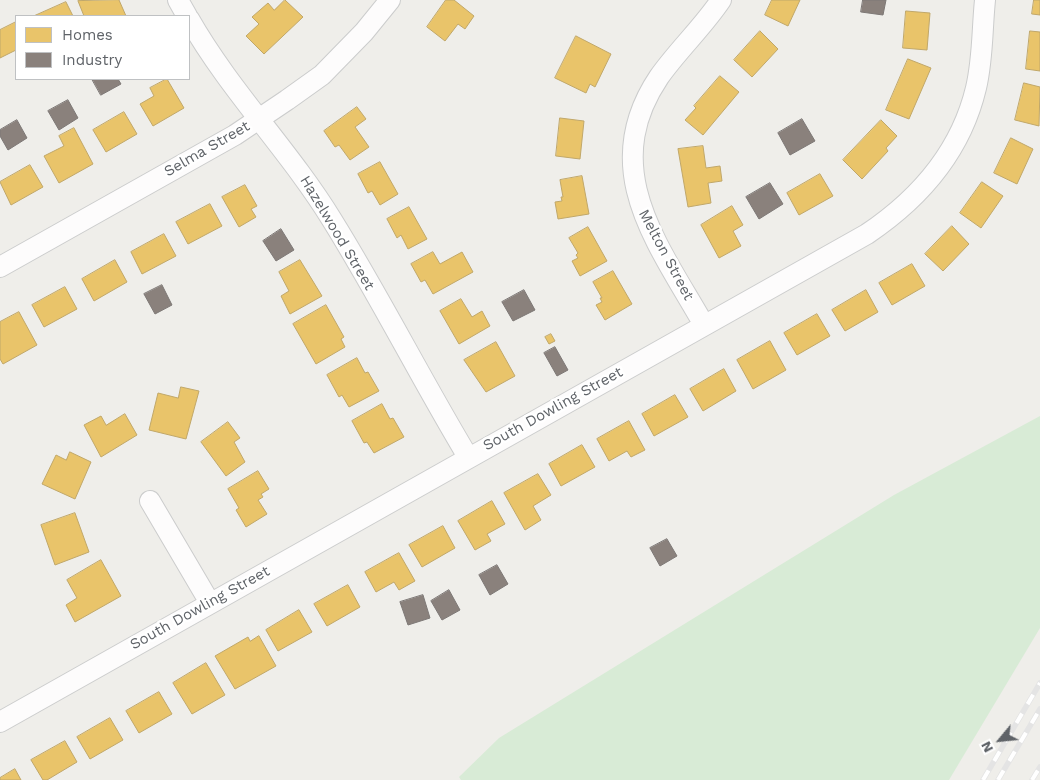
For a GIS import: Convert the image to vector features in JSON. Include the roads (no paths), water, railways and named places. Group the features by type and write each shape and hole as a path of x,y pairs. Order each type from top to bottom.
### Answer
{"street":[{"path":"178,0 186,15"},
{"name":"Selma Street","path":"0,267 235,135 257,120 322,75 364,32 390,0"},
{"name":"Melton Street","path":"704,325 644,220 637,198 632,150 641,114 660,77 721,0"},
{"name":"South Dowling Street","path":"0,722 867,234 899,211 933,176 948,155 970,110 976,86 986,0"},
{"name":"Hazelwood Street","path":"190,22 236,92 300,172 332,220 468,457"},
{"path":"150,501 210,603"}],"railway":[{"path":"983,780 1040,683"},
{"path":"998,780 1040,709"},
{"path":"1032,780 1040,767"}]}
